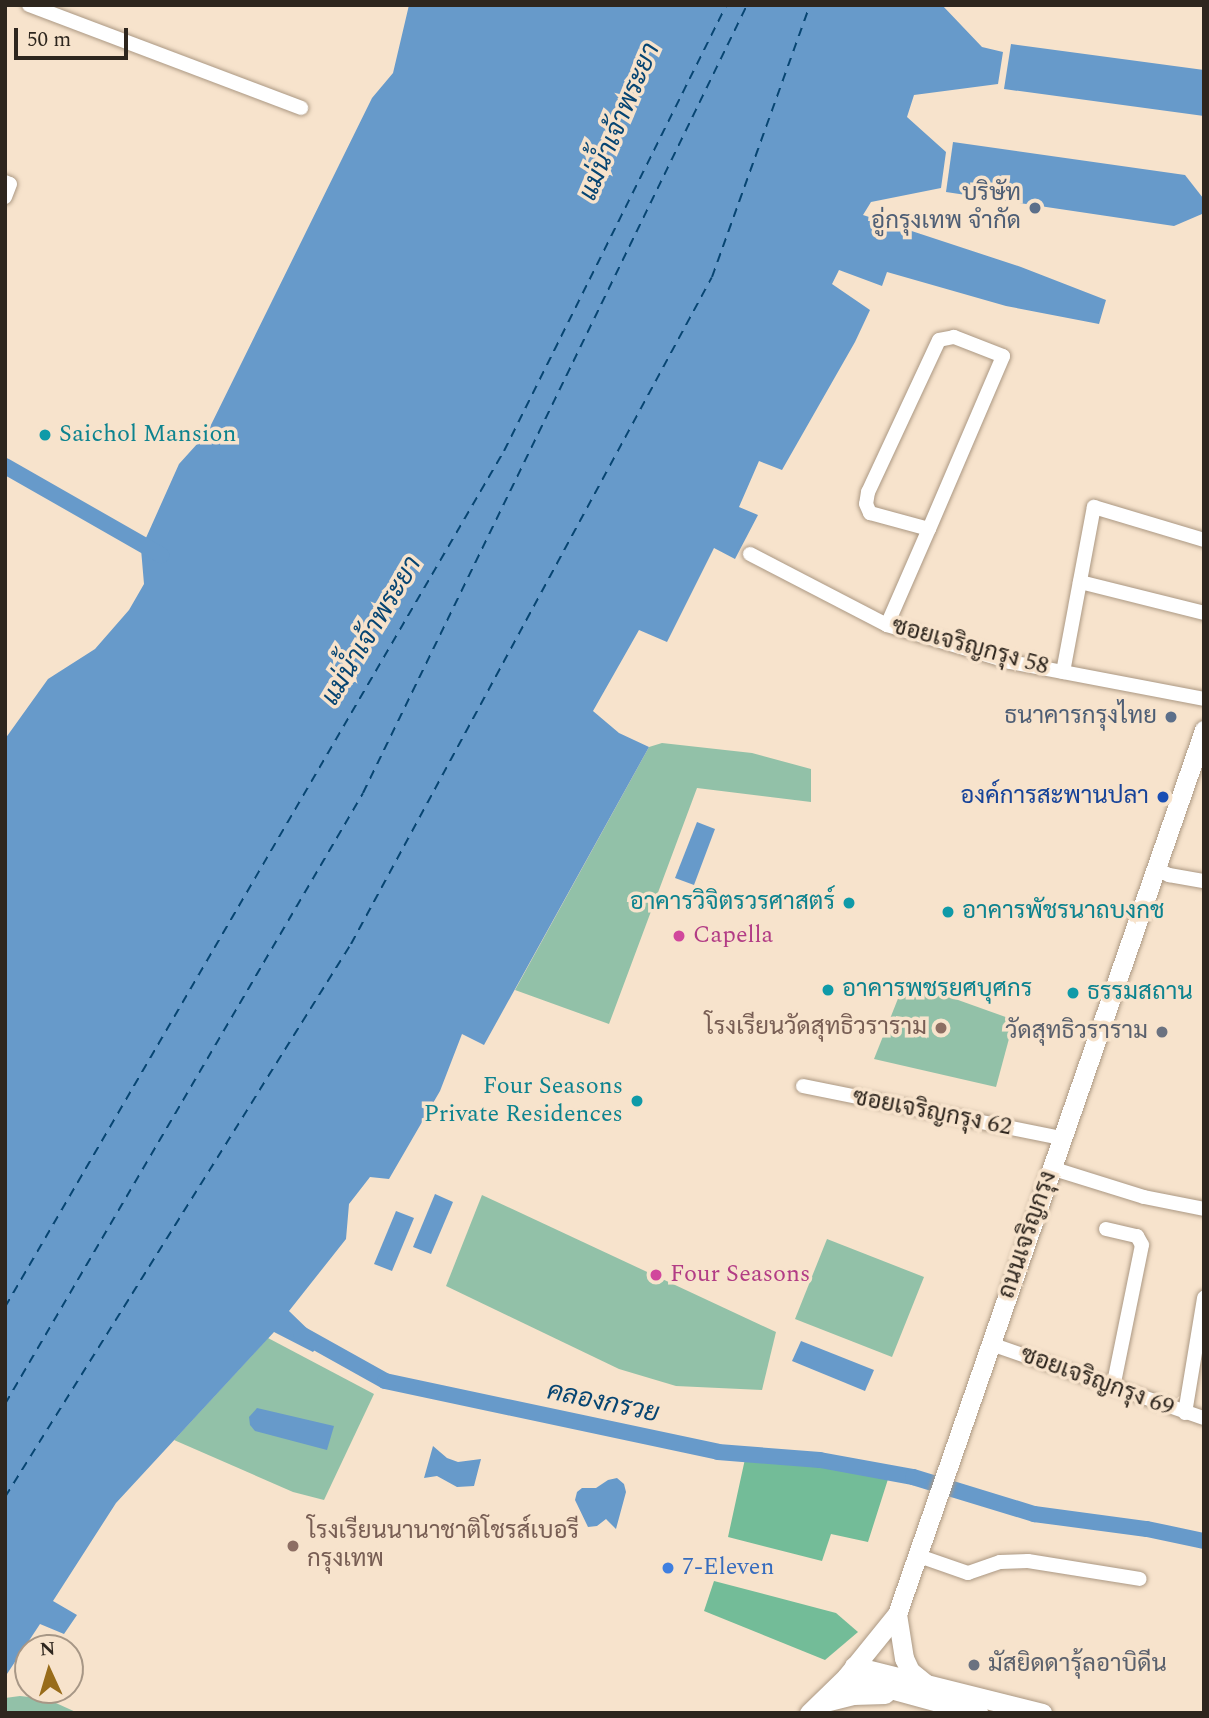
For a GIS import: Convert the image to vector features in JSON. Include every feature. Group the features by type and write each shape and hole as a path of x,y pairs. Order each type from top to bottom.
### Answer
{"main road":[{"name":"ถนนเจริญกรุง","path":"814,1708 850,1671 897,1614 1204,730"},
{"path":"897,1614 904,1658 920,1691"},
{"path":"850,1671 920,1691 975,1712"},
{"path":"814,1708 853,1695 920,1691 1042,1713"}],"street":[{"path":"29,5 301,108"},
{"path":"887,625 929,529 1003,356 954,337 939,340 868,492 866,504 870,513 929,529"},
{"path":"1063,672 1094,507 1204,540"},
{"name":"ซอยเจริญกรุง 58","path":"750,554 887,625 1010,662 1204,699"},
{"path":"1080,582 1204,613"},
{"path":"1155,868 1169,875 1204,881"},
{"name":"ซอยเจริญกรุง 62","path":"803,1086 1061,1138"},
{"path":"1051,1168 1144,1196 1204,1209"},
{"path":"1106,1229 1137,1236 1142,1245 1113,1387"},
{"path":"1185,1413 1204,1298"},
{"name":"ซอยเจริญกรุง 69","path":"991,1344 1204,1418"},
{"path":"919,1556 968,1573 992,1564 1028,1561 1140,1579"}],"green space":[{"path":"662,743 752,753 811,769 811,802 697,788 609,1024 515,990 649,747"},
{"path":"905,981 1014,1020 996,1087 874,1059"},
{"path":"482,1195 776,1332 762,1390 676,1386 619,1369 446,1286"},
{"path":"827,1239 924,1277 892,1357 795,1319"},
{"path":"268,1338 374,1394 324,1500 293,1492 174,1440"},
{"path":"745,1459 819,1463 889,1476 868,1542 831,1534 822,1561 728,1537"},
{"path":"714,1581 836,1613 858,1632 825,1660 704,1611"},
{"path":"14,1697 14,1704 58,1704 78,1713 5,1713 5,1698"}],"water":[{"name":"แม่น้ำเจ้าพระยา","path":"409,5 942,5 982,47 1003,52 998,84 914,95 907,117 946,152 941,188 871,202 863,215 1021,267 1106,300 1099,324 1006,306 887,272 882,286 839,270 832,284 870,310 855,342 782,470 759,461 739,507 758,515 735,559 714,548 667,642 639,630 593,711 619,733 649,747 484,1045 462,1034 440,1091 389,1179 370,1177 349,1204 346,1239 289,1311 321,1342 313,1352 274,1332 116,1503 53,1601 77,1615 64,1634 40,1624 33,1634 14,1634 14,1663 5,1677 5,739 48,679 95,649 129,610 144,584 141,549 179,464 207,433 372,98 393,73"},
{"path":"1011,44 1204,70 1204,116 1004,89"},
{"path":"953,142 1185,175 1203,198 1202,214 1174,226 946,192"},
{"path":"697,822 715,829 694,885 675,878"},
{"path":"435,1194 453,1202 431,1254 413,1247"},
{"path":"396,1211 414,1218 392,1271 374,1264"},
{"path":"801,1341 874,1370 865,1391 792,1361"},
{"path":"257,1408 334,1426 327,1450 255,1431 250,1425 249,1417"},
{"path":"433,1446 447,1458 458,1462 481,1459 474,1486 457,1487 437,1476 424,1478"},
{"path":"617,1478 624,1484 626,1492 616,1529 606,1519 597,1526 588,1527 575,1500 577,1492 582,1488 596,1488"}],"waterway":[{"path":"5,466 161,555"},
{"name":"คลองกรวย","path":"301,1334 385,1381 718,1452 820,1460 913,1477 1034,1514 1147,1529 1204,1541"}],"ferry route":[{"path":"5,1307 504,451 726,5"},
{"path":"5,1404 363,793 747,5"},
{"path":"5,1497 351,944 712,277 810,5"}],"place":[{"name":"บริษัท อู่กรุงเทพ จำกัด","path":"1035,208"},
{"name":"Saichol Mansion","path":"45,435"},
{"name":"ธนาคารกรุงไทย","path":"1171,717"},
{"name":"องค์การสะพานปลา","path":"1163,797"},
{"name":"อาคารวิจิตรวรศาสตร์","path":"849,903"},
{"name":"อาคารพัชรนาถบงกช","path":"948,912"},
{"name":"Capella","path":"679,936"},
{"name":"อาคารพชรยศบุศกร","path":"828,990"},
{"name":"ธรรมสถาน","path":"1073,993"},
{"name":"โรงเรียนวัดสุทธิวราราม","path":"941,1028"},
{"name":"วัดสุทธิวราราม","path":"1162,1032"},
{"name":"Four Seasons Private Residences","path":"637,1101"},
{"name":"Four Seasons","path":"656,1275"},
{"name":"โรงเรียนนานาชาติโชรส์เบอรี กรุงเทพ","path":"293,1546"},
{"name":"7-Eleven","path":"668,1568"},
{"name":"มัสยิดดารุ้ลอาบิดีน","path":"974,1665"}]}
